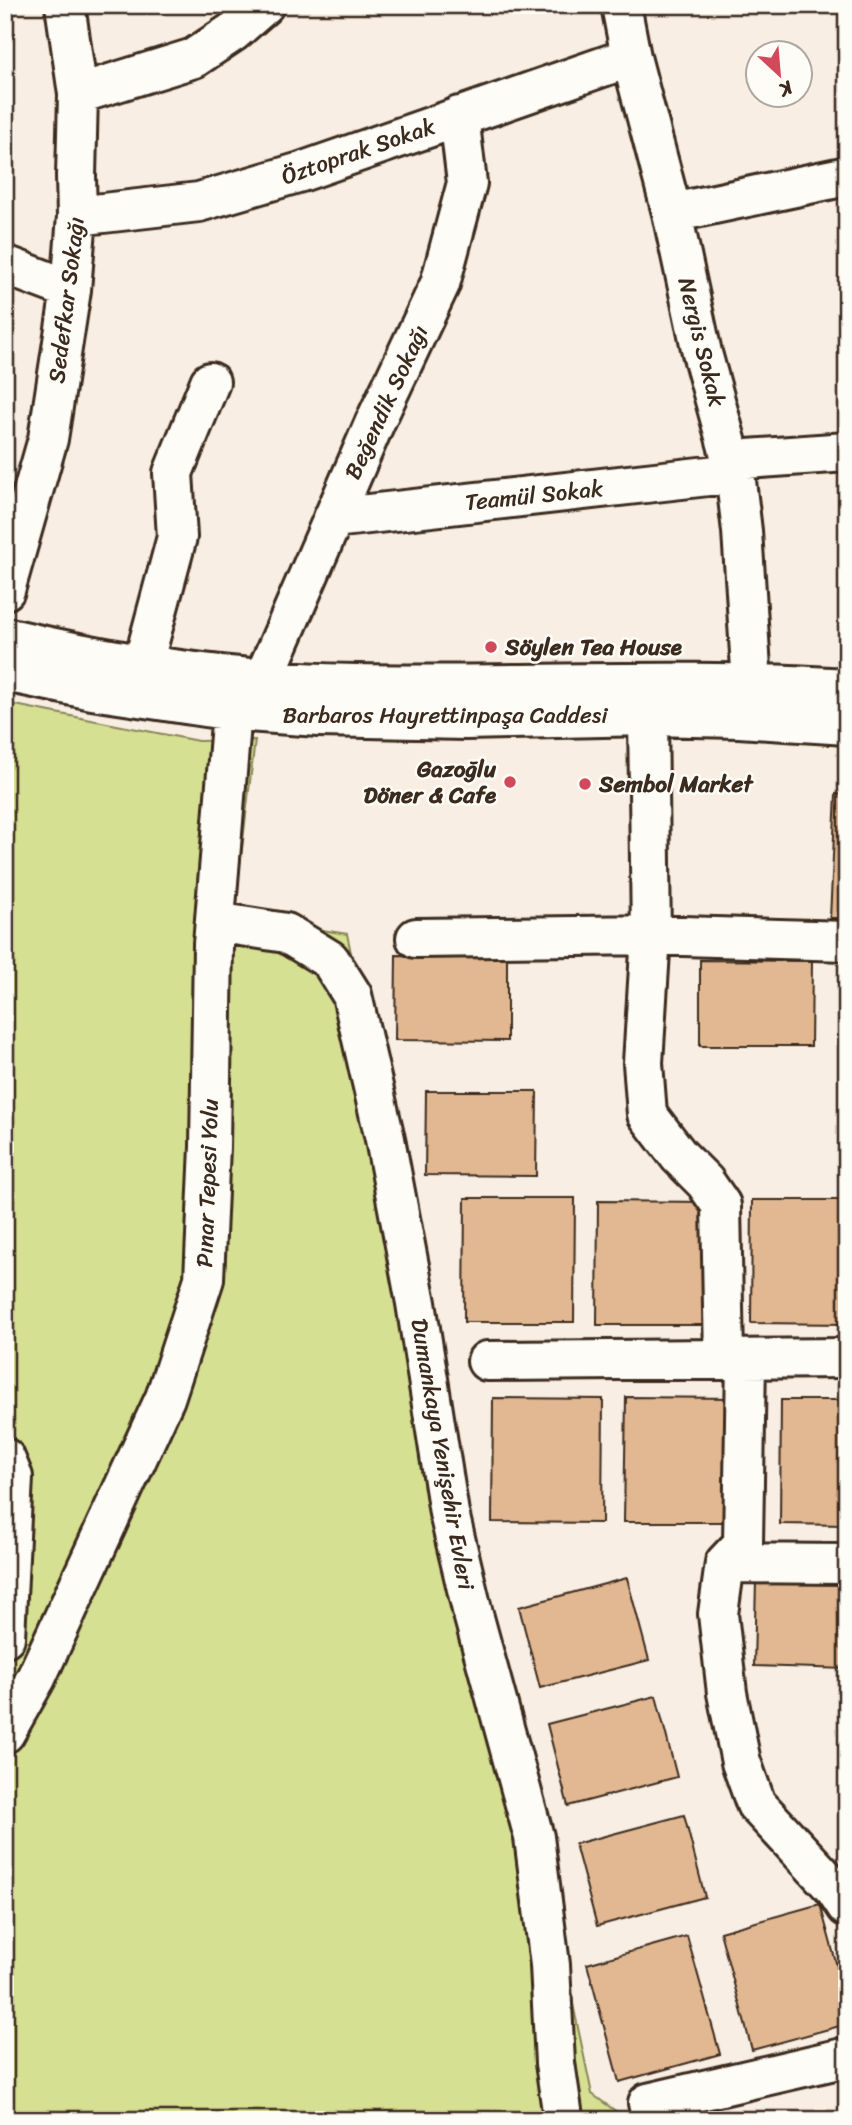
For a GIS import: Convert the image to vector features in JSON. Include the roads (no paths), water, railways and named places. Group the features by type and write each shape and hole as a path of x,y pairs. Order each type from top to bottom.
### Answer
{"street":[{"name":"Sedefkar Sokağı","path":"5,590 48,439 71,290 77,216 78,94 65,5"},
{"path":"78,94 194,58 233,32 264,5"},
{"name":"Nergis Sokak","path":"621,5 631,57 672,213 702,353 734,466 742,531 752,684"},
{"name":"Öztoprak Sokak","path":"77,216 199,202 302,172 631,57"},
{"name":"Beğendik Sokağı","path":"245,689 332,518 440,284 467,183 459,116"},
{"path":"672,213 847,176"},
{"path":"5,265 71,290"},
{"path":"143,664 177,537 173,473 210,382"},
{"name":"Teamül Sokak","path":"332,518 847,452"},
{"name":"Barbaros Hayrettinpaşa Caddesi","path":"5,638 143,664 245,689 319,717 416,720 648,716 739,718 847,725"},
{"name":"Barbaros Hayrettinpaşa Caddesi","path":"5,672 92,690 245,689 354,684 752,684 847,688"},
{"name":"Pınar Tepesi Yolu","path":"5,1733 36,1678 165,1398 204,1279 215,922 245,689"},
{"path":"648,716 651,935 643,1063 648,1114 679,1156 705,1182 721,1205 735,1358 743,1544 725,1563 718,1614 727,1693 741,1762 756,1804 835,1889 847,1907"},
{"name":"Dumankaya Yenişehir Evleri","path":"215,922 286,933 330,960 352,995 385,1139 416,1303 449,1513 472,1614 534,1837 550,1965 555,2063 563,2117"},
{"path":"416,938 651,935 847,941"},
{"path":"487,1361 847,1357"},
{"path":"5,1458 13,1477 5,1637"},
{"path":"725,1563 847,1564"},
{"path":"648,2103 847,2057"}],"place":[{"name":"Söylen Tea House","path":"491,647"},
{"name":"Gazoğlu Döner & Cafe","path":"510,782"},
{"name":"Sembol Market","path":"585,784"}]}
